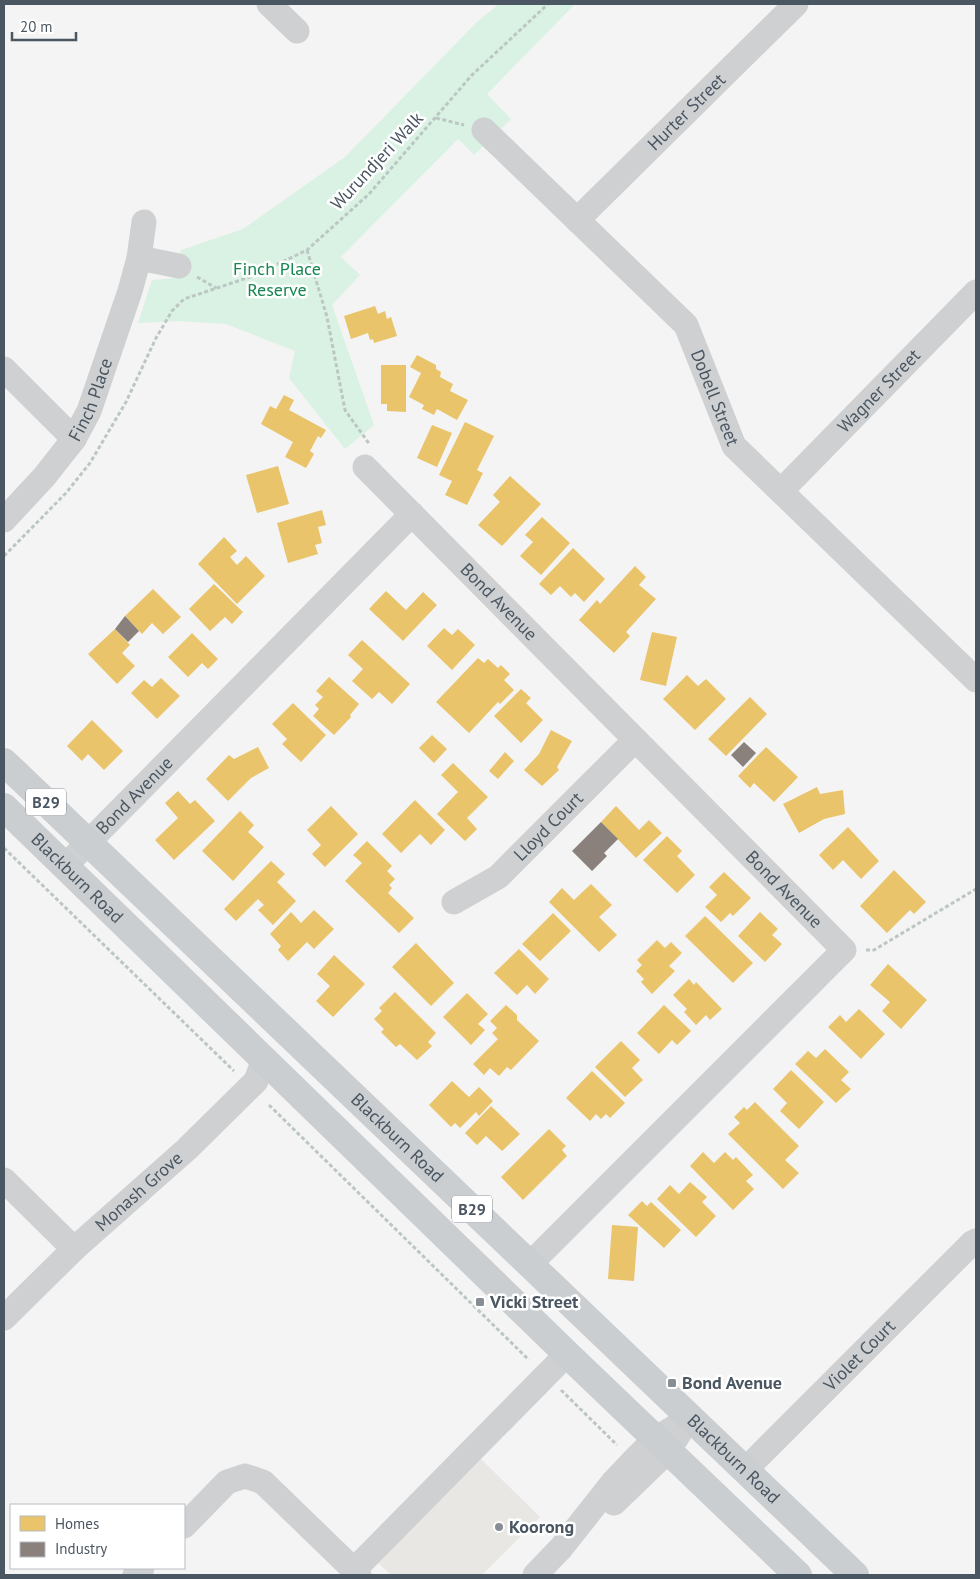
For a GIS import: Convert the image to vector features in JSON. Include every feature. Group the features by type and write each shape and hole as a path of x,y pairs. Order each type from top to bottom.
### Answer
{"main road":[{"name":"Blackburn Road","path":"4,762 855,1575"},
{"name":"Blackburn Road","path":"4,807 567,1354 798,1575"}],"street":[{"path":"269,4 297,31"},
{"name":"Hurter Street","path":"577,220 796,4"},
{"name":"Dobell Street","path":"484,130 686,325 734,446 976,680"},
{"name":"Finch Place","path":"4,520 44,477 74,439 89,411 130,290 139,258 144,222"},
{"path":"139,258 179,266"},
{"name":"Wagner Street","path":"781,491 976,292"},
{"path":"4,369 74,439"},
{"name":"Bond Avenue","path":"365,467 844,950"},
{"name":"Bond Avenue","path":"65,866 412,514"},
{"name":"Lloyd Court","path":"454,902 498,877 636,740"},
{"path":"530,1264 844,950"},
{"name":"Monash Grove","path":"4,1318 74,1249 187,1149 256,1081 264,1059"},
{"path":"4,1180 74,1249"},
{"name":"Violet Court","path":"745,1470 976,1240"},
{"path":"185,1525 227,1482 245,1476 263,1482 356,1573 567,1354"},
{"path":"535,1575 560,1548 625,1494 662,1445 690,1418"}],"path":[{"name":"Wurundjeri Walk","path":"4,556 66,493 90,463 126,402 156,338 172,311 184,299 253,276 307,250 369,194 472,75 548,4"},
{"path":"436,118 484,130"},
{"path":"307,250 327,317 345,410 370,445 365,467"},
{"path":"4,848 234,1071"},
{"path":"844,950 874,950 976,889"},
{"path":"269,1105 617,1446"}],"shaded area":[{"path":"476,1454 540,1517 482,1575 391,1575 373,1558"}],"green space":[{"name":"Finch Place Reserve","path":"499,4 575,4 487,94 511,119 474,155 458,139 341,257 360,275 332,305 374,425 345,449 289,378 295,351 226,324 178,321 138,323 152,280 175,278 181,250 243,229 345,157 477,22"}],"building: Homes":[{"path":"375,306 378,314 385,311 387,319 391,317 397,336 374,343 373,339 370,340 368,333 351,339 344,316"},
{"path":"417,355 436,365 436,369 441,372 440,377 453,384 450,391 468,400 457,420 437,409 434,415 422,409 424,405 409,397 421,373 410,367"},
{"path":"381,365 406,365 406,412 387,411 387,404 381,404"},
{"path":"284,395 294,400 289,410 326,430 321,438 318,436 310,451 314,454 306,468 285,457 293,442 261,424 270,406 276,409"},
{"path":"465,422 494,436 477,470 483,473 467,505 445,495 452,481 439,475"},
{"path":"432,425 452,433 437,467 417,458"},
{"path":"278,466 289,504 257,513 246,475"},
{"path":"510,476 541,504 502,546 478,525 500,502 493,495"},
{"path":"322,510 326,525 318,527 322,543 315,545 318,554 288,563 277,523"},
{"path":"542,517 570,543 541,575 520,556 533,542 525,535"},
{"path":"224,537 237,551 230,557 237,565 246,556 265,576 237,604 198,564"},
{"path":"573,548 605,579 584,602 575,593 571,597 560,586 551,595 539,584"},
{"path":"635,566 646,577 639,585 656,599 626,632 630,636 614,653 579,620 597,600 600,604"},
{"path":"214,584 243,612 232,624 225,617 210,631 189,609"},
{"path":"153,589 181,617 163,634 152,623 142,634 125,616"},
{"path":"386,591 406,610 423,592 437,605 403,641 369,609"},
{"path":"444,628 452,635 458,629 475,645 452,670 427,646"},
{"path":"115,629 130,645 122,653 135,666 117,684 88,654"},
{"path":"652,632 677,637 666,686 640,680"},
{"path":"192,633 218,659 208,669 202,663 188,677 168,657"},
{"path":"362,640 410,684 392,704 379,692 372,699 352,681 363,669 348,655"},
{"path":"478,658 484,663 488,659 498,668 501,665 510,674 504,680 514,690 500,704 498,702 469,733 436,702"},
{"path":"687,675 698,686 706,679 726,699 695,730 663,699"},
{"path":"329,677 359,704 350,715 351,717 334,735 313,716 319,709 315,705 323,697 316,691"},
{"path":"161,678 180,696 157,719 131,693 144,680 152,687"},
{"path":"521,689 531,698 526,703 543,720 521,743 494,716"},
{"path":"750,697 767,714 726,756 708,739"},
{"path":"293,703 326,735 301,762 282,744 287,739 272,724"},
{"path":"92,720 123,751 104,770 88,754 82,761 67,746"},
{"path":"551,730 572,741 557,767 559,770 542,786 524,770 539,754"},
{"path":"432,735 447,749 434,763 419,748"},
{"path":"258,747 269,768 251,778 228,801 206,779 229,755 234,759"},
{"path":"766,747 798,777 774,802 754,783 750,788 738,776"},
{"path":"505,752 514,761 498,779 489,771"},
{"path":"453,763 488,797 467,818 477,829 465,841 437,814 458,792 441,775"},
{"path":"817,787 820,794 843,790 845,814 824,819 799,833 783,804"},
{"path":"178,791 190,804 195,800 215,821 174,860 155,840 178,818 165,803"},
{"path":"415,800 445,830 431,845 420,834 401,853 382,834"},
{"path":"331,806 358,834 325,867 312,854 321,845 307,830"},
{"path":"616,806 639,830 649,820 662,833 636,858 601,822"},
{"path":"240,811 254,825 248,832 264,847 233,881 202,851"},
{"path":"848,827 879,861 861,879 843,860 833,870 819,855"},
{"path":"667,836 682,851 677,856 695,875 677,893 643,860"},
{"path":"367,841 392,866 387,871 395,879 389,885 392,888 388,893 414,918 399,933 345,881 362,863 353,855"},
{"path":"271,861 285,874 277,882 296,901 273,925 258,910 264,905 258,899 236,921 224,909"},
{"path":"894,870 926,902 914,914 910,910 887,933 860,906"},
{"path":"724,872 751,898 733,916 730,913 721,922 705,907 717,895 709,887"},
{"path":"591,884 612,905 599,917 617,935 599,952 549,902 562,888 574,900"},
{"path":"314,910 334,929 314,949 307,942 288,961 278,950 281,946 270,934 291,912 301,923"},
{"path":"760,912 778,929 772,935 782,944 765,962 738,936"},
{"path":"553,913 571,931 540,961 522,944"},
{"path":"705,916 753,963 733,983 685,936"},
{"path":"657,940 665,948 671,942 682,953 669,966 675,971 652,994 641,982 644,979 636,971 642,965 637,960"},
{"path":"416,943 454,983 431,1006 392,967"},
{"path":"519,949 549,979 535,994 527,985 517,995 494,973"},
{"path":"334,955 365,984 333,1017 316,1001 330,986 317,974"},
{"path":"888,964 927,1000 901,1029 882,1011 890,1002 870,985"},
{"path":"689,979 694,985 696,982 722,1009 710,1020 706,1015 696,1025 684,1012 687,1009 673,995"},
{"path":"395,992 436,1033 428,1042 432,1046 417,1060 400,1044 396,1047 381,1032 384,1029 374,1019 382,1011 379,1008"},
{"path":"467,993 488,1014 478,1024 485,1030 471,1045 443,1017"},
{"path":"506,1005 517,1015 517,1020 539,1041 511,1070 507,1067 499,1076 490,1068 484,1075 473,1064 498,1039 492,1033 497,1028 490,1021"},
{"path":"664,1005 691,1031 677,1045 672,1040 659,1054 637,1033"},
{"path":"859,1009 885,1034 861,1059 828,1027 840,1015 846,1022"},
{"path":"621,1041 640,1060 632,1068 643,1080 625,1097 595,1067"},
{"path":"825,1049 849,1072 841,1080 851,1089 836,1103 795,1064 808,1051 816,1058"},
{"path":"791,1070 824,1102 799,1129 780,1111 787,1103 773,1089"},
{"path":"592,1071 625,1103 610,1118 606,1114 601,1119 596,1114 590,1121 566,1098"},
{"path":"452,1081 469,1097 479,1087 493,1101 479,1116 476,1112 460,1128 455,1123 451,1127 429,1105"},
{"path":"755,1102 799,1146 785,1160 799,1173 783,1189 728,1134 740,1123 734,1117 744,1107 747,1110"},
{"path":"491,1106 520,1134 502,1151 486,1136 477,1145 465,1133"},
{"path":"549,1129 566,1146 562,1150 567,1156 523,1200 501,1177"},
{"path":"703,1152 714,1163 725,1152 733,1160 736,1157 753,1175 746,1181 754,1189 733,1210 690,1166"},
{"path":"690,1182 707,1197 702,1202 716,1216 696,1237 657,1199 670,1185 679,1194"},
{"path":"642,1201 647,1206 651,1202 681,1230 664,1248 628,1215"},
{"path":"612,1225 638,1227 634,1281 608,1279"}],"building: Industry":[{"path":"125,616 139,631 128,642 115,629"},
{"path":"744,742 756,753 743,767 731,755"},
{"path":"601,822 618,839 604,853 607,856 592,871 572,851"}],"place":[{"name":"Vicki Street","path":"480,1302"},
{"name":"Bond Avenue","path":"672,1383"},
{"name":"Koorong","path":"499,1527"}]}
